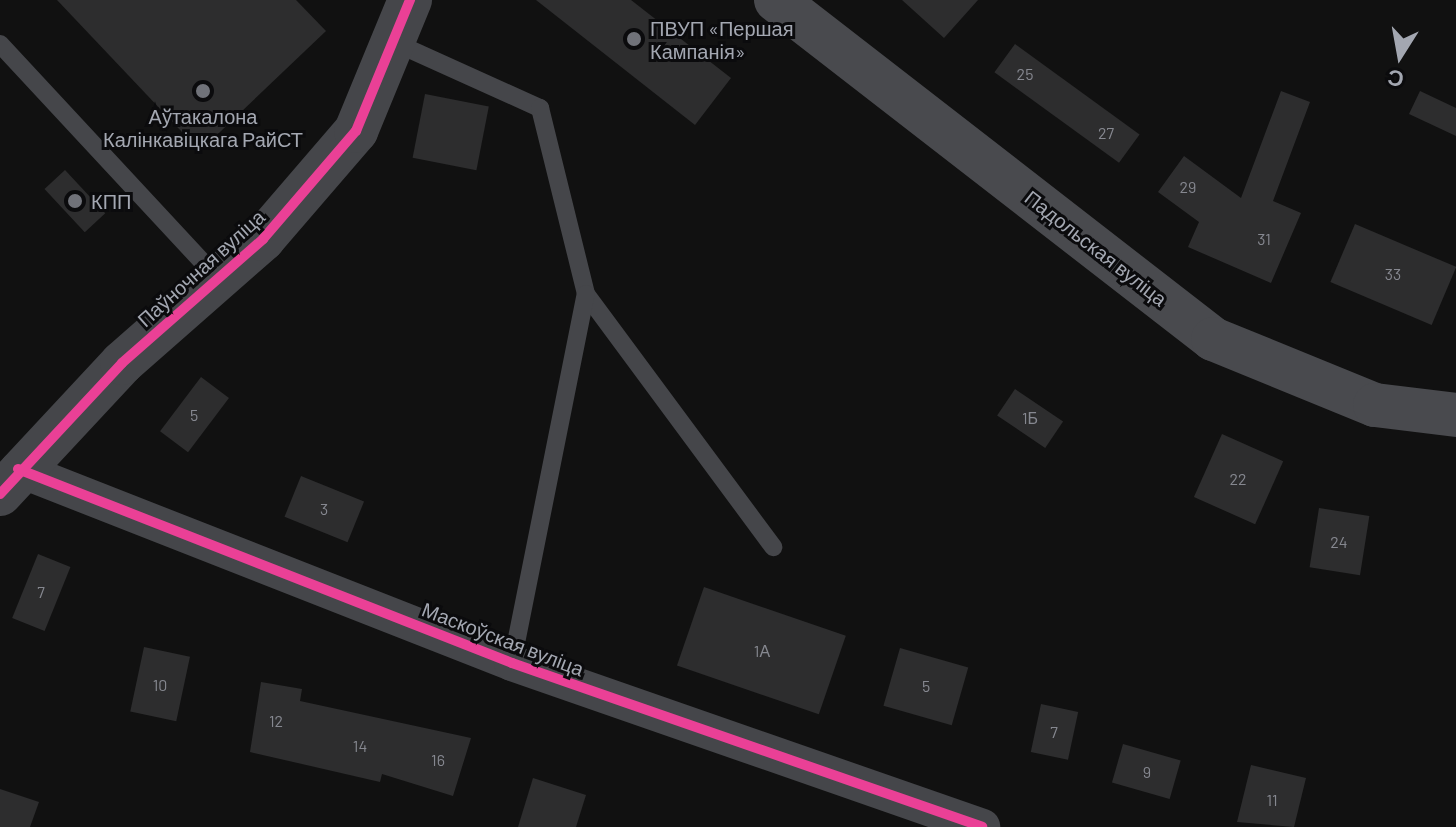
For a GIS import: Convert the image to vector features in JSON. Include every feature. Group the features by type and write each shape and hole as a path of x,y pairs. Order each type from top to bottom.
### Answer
{"main road":[{"name":"Падольская вуліца","path":"776,0 1213,339 1375,405 1456,415"}],"street":[{"name":"Паўночная вуліца","path":"9,481 263,239 356,131 398,44 410,0"},
{"name":"Маскоўская вуліца","path":"9,481 512,663 982,827"}],"lane":[{"path":"0,44 218,279"},
{"path":"398,44 540,108 586,294 773,547"},
{"path":"512,663 586,294"}],"building":[{"name":"Аўтакалона Калінкавіцкага РайСТ","path":"57,0 296,0 326,31 200,151"},
{"name":"ПВУП «Першая Кампанія»","path":"536,0 631,0 731,78 695,125"},
{"path":"902,0 978,0 944,38"},
{"path":"1015,44 1140,135 1119,163 994,72"},
{"path":"1281,91 1310,102 1273,201 1301,213 1271,283 1188,247 1199,222 1158,192 1184,156 1241,198"},
{"path":"1420,91 1456,108 1456,136 1409,114"},
{"path":"425,94 489,106 476,170 413,158"},
{"name":"КПП","path":"65,170 105,213 85,232 45,189"},
{"path":"1355,224 1456,267 1432,325 1330,282"},
{"path":"201,377 229,398 188,452 160,431"},
{"path":"1015,389 1063,421 1045,448 997,416"},
{"path":"1222,434 1283,461 1255,524 1194,497"},
{"path":"301,476 364,501 348,542 285,517"},
{"path":"1319,508 1369,516 1360,575 1310,567"},
{"path":"38,554 70,567 45,631 12,618"},
{"path":"704,587 846,636 819,714 677,665"},
{"path":"144,647 190,657 176,721 130,712"},
{"path":"900,648 968,668 952,725 883,706"},
{"path":"261,682 302,689 300,701 471,738 453,796 382,774 380,782 250,752"},
{"path":"1041,704 1078,712 1068,760 1031,752"},
{"path":"1123,744 1181,761 1170,799 1112,782"},
{"path":"1251,765 1306,778 1294,827 1237,822"},
{"path":"533,778 586,795 576,827 518,827"},
{"path":"0,789 39,802 30,827 0,827"}],"cycle path":[{"path":"0,494 122,363 263,239 356,131 410,0"},
{"path":"18,469 512,663 982,827"}],"place":[{"name":"ПВУП «Першая Кампанія»","path":"634,39"},
{"name":"Аўтакалона Калінкавіцкага РайСТ","path":"203,91"},
{"name":"КПП","path":"75,201"}]}
